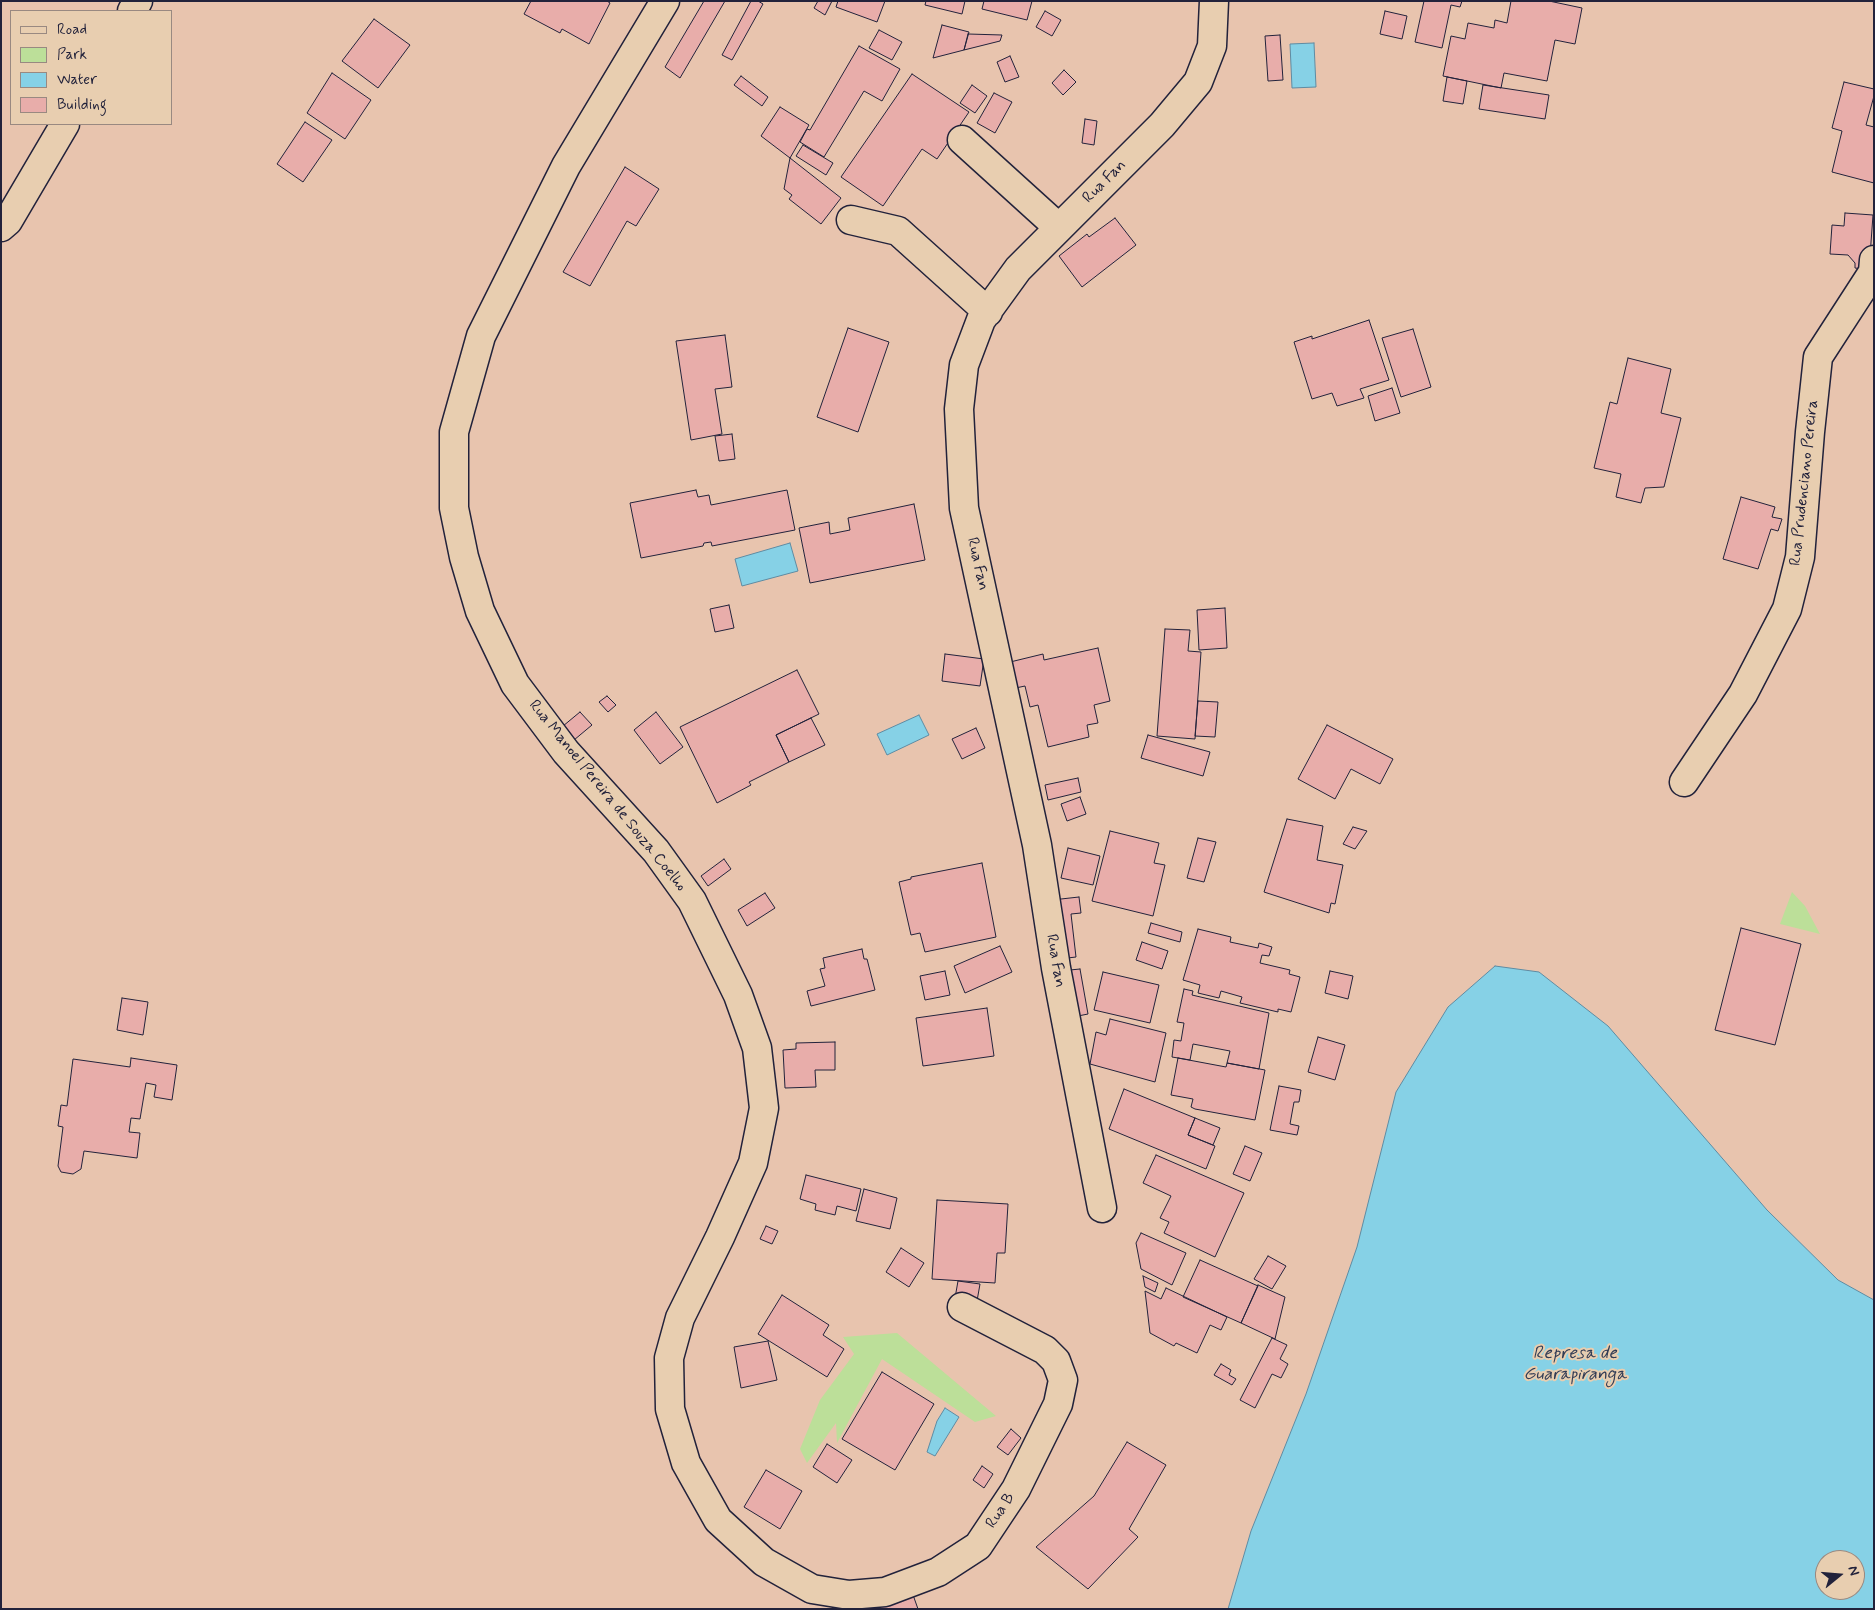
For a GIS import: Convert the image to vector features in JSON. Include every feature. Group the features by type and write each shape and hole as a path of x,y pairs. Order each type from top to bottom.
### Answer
{"street":[{"name":"Rua Manoel Pereira de Souza Coelho","path":"665,1 566,166 481,336 454,432 454,508 464,557 480,611 515,684 566,752 656,850 692,901 738,995 757,1048 764,1108 753,1163 720,1237 680,1318 669,1358 670,1409 686,1463 718,1520 764,1562"},
{"name":"Rua Fan","path":"1102,1208 1056,968 1037,845 964,508 959,409 964,364 982,320 1018,269 1162,126 1198,82 1212,46 1214,1"},
{"path":"1,227 8,221 64,125"},
{"path":"962,140 1059,228"},
{"path":"852,220 898,231 988,312"},
{"name":"Rua Prudenciano Pereira","path":"1684,782 1743,694 1787,609 1800,558 1818,357 1873,272 1874,260"},
{"name":"Rua B","path":"764,1562 812,1589 849,1595 885,1592 938,1572 978,1546 1016,1489 1058,1404 1063,1380 1056,1361 1045,1350 962,1308"}],"green space":[{"path":"1792,892 1805,906 1820,934 1780,924"},
{"path":"897,1333 996,1416 975,1422 882,1359 837,1443 836,1423 807,1463 800,1449 820,1400 854,1354 843,1337"}],"water":[{"path":"1314,43 1316,87 1292,88 1290,44"},
{"path":"790,543 798,571 742,586 735,559"},
{"path":"919,715 929,735 887,755 877,734"},
{"name":"Represa de Guarapiranga","path":"1495,966 1539,972 1608,1026 1767,1210 1838,1280 1874,1300 1874,1609 1228,1609 1251,1531 1306,1394 1357,1247 1396,1092 1448,1007"},
{"path":"945,1408 959,1417 935,1456 927,1452 937,1421"}],"building":[{"path":"531,1 607,1 610,3 589,44 562,29 560,33 524,14"},
{"path":"704,1 725,1 680,78 665,67"},
{"path":"751,1 758,1 763,4 732,60 722,55"},
{"path":"818,1 832,1 825,15 814,8"},
{"path":"838,1 885,1 877,22 836,7"},
{"path":"926,1 965,1 962,14 925,5"},
{"path":"984,1 1032,1 1027,20 982,9"},
{"path":"1424,1 1462,1 1460,7 1451,5 1442,48 1415,42"},
{"path":"1511,1 1549,1 1582,8 1575,44 1555,40 1547,81 1504,73 1501,88 1443,76 1451,36 1465,39 1468,23 1494,28 1495,20 1507,23"},
{"path":"1045,11 1061,20 1052,36 1036,27"},
{"path":"1385,11 1407,16 1402,39 1380,34"},
{"path":"374,19 410,45 378,88 342,61"},
{"path":"942,25 969,32 964,50 933,58"},
{"path":"879,30 902,42 892,60 869,48"},
{"path":"968,34 1002,35 1000,41 964,50"},
{"path":"1280,35 1283,80 1268,81 1265,36"},
{"path":"859,46 900,69 882,101 864,91 824,157 800,142 807,129 810,130"},
{"path":"1010,56 1019,77 1005,82 997,62"},
{"path":"1064,70 1076,82 1063,95 1052,83"},
{"path":"332,73 371,100 345,139 307,113"},
{"path":"912,74 969,112 937,159 922,149 883,206 841,177"},
{"path":"741,76 768,97 762,106 734,85"},
{"path":"1447,77 1467,81 1463,104 1443,101"},
{"path":"1844,82 1874,89 1874,96 1866,125 1874,127 1874,183 1832,172 1842,131 1832,128"},
{"path":"972,85 987,96 975,113 960,103"},
{"path":"1483,85 1549,95 1545,119 1479,109"},
{"path":"994,93 1012,102 995,133 977,123"},
{"path":"780,107 809,125 790,158 761,136"},
{"path":"1085,119 1097,121 1094,145 1082,143"},
{"path":"305,122 332,140 303,182 277,164"},
{"path":"803,145 833,163 826,175 796,156"},
{"path":"790,158 841,198 821,224 789,199 792,195 784,189"},
{"path":"625,167 659,189 636,226 627,221 590,286 563,272"},
{"path":"1845,213 1873,215 1869,270 1855,268 1855,263 1848,255 1830,254 1832,225 1844,226"},
{"path":"1115,218 1136,245 1082,287 1059,256 1087,234 1089,237"},
{"path":"1369,320 1389,380 1360,389 1364,398 1337,406 1332,393 1312,399 1294,342 1312,336 1312,339"},
{"path":"848,328 889,342 858,432 817,417"},
{"path":"1413,329 1431,387 1401,397 1382,338"},
{"path":"725,335 732,387 715,389 722,434 691,440 676,341"},
{"path":"1628,358 1671,369 1661,413 1681,418 1664,487 1645,488 1641,503 1616,497 1621,474 1594,468 1610,402 1617,404"},
{"path":"1392,388 1400,413 1375,421 1368,396"},
{"path":"732,434 735,459 719,461 715,436"},
{"path":"696,490 698,497 709,495 711,505 787,490 795,530 712,546 711,542 704,543 703,546 641,558 630,503"},
{"path":"1741,497 1775,507 1772,517 1782,519 1778,531 1771,529 1758,569 1723,559"},
{"path":"914,504 925,560 810,583 799,528 829,522 830,534 850,530 848,518"},
{"path":"729,605 734,628 715,632 710,609"},
{"path":"1225,608 1227,648 1199,650 1197,610"},
{"path":"1165,629 1190,630 1188,651 1201,652 1195,739 1157,736"},
{"path":"1098,648 1110,701 1094,705 1098,723 1087,725 1089,737 1048,747 1038,705 1030,707 1025,686 1011,689 1006,663 1043,654 1044,660"},
{"path":"945,654 984,659 980,686 942,681"},
{"path":"797,670 819,714 776,735 789,762 749,782 751,785 717,803 680,727"},
{"path":"607,696 616,705 608,712 599,702"},
{"path":"1198,701 1218,702 1215,737 1195,736"},
{"path":"580,712 592,725 568,745 557,731"},
{"path":"656,712 683,747 660,764 634,730"},
{"path":"811,718 825,745 789,762 776,735"},
{"path":"1327,725 1393,759 1380,784 1351,769 1335,799 1298,779"},
{"path":"976,728 985,748 962,759 952,739"},
{"path":"1148,735 1210,752 1203,776 1141,758"},
{"path":"1078,778 1081,792 1048,800 1045,785"},
{"path":"1080,797 1086,814 1067,821 1061,804"},
{"path":"1287,819 1323,826 1317,860 1343,865 1335,904 1331,903 1329,913 1264,892"},
{"path":"1353,827 1367,831 1355,849 1343,844"},
{"path":"1110,831 1159,843 1154,863 1165,865 1153,916 1092,901"},
{"path":"1198,838 1216,842 1204,882 1187,878"},
{"path":"1068,848 1100,856 1093,885 1061,878"},
{"path":"724,859 731,869 708,886 701,876"},
{"path":"982,863 996,937 925,952 920,933 911,935 899,882 911,879 911,877"},
{"path":"765,893 775,908 747,926 738,910"},
{"path":"1079,897 1081,913 1071,914 1076,957 1059,959 1052,900"},
{"path":"1151,923 1182,932 1180,942 1148,933"},
{"path":"1741,928 1801,944 1775,1045 1715,1030"},
{"path":"1198,929 1231,937 1230,942 1258,948 1259,943 1272,947 1269,956 1262,955 1260,963 1290,970 1289,974 1300,977 1291,1012 1278,1009 1278,1012 1240,1003 1242,997 1221,991 1219,998 1198,993 1200,985 1183,980"},
{"path":"1142,942 1168,951 1162,969 1136,960"},
{"path":"1000,946 1012,972 965,993 954,966"},
{"path":"862,949 864,959 867,959 875,990 811,1006 807,991 825,986 820,969 825,968 823,958"},
{"path":"1080,969 1088,1014 1078,1016 1070,970"},
{"path":"945,971 950,995 925,1000 920,976"},
{"path":"1330,971 1353,976 1348,999 1325,993"},
{"path":"1103,972 1159,985 1150,1023 1094,1010"},
{"path":"1184,989 1193,991 1192,995 1269,1013 1259,1069 1227,1063 1230,1051 1193,1044 1190,1060 1172,1057 1174,1040 1181,1041 1184,1023 1177,1022"},
{"path":"122,998 148,1002 143,1035 117,1030"},
{"path":"987,1008 994,1056 923,1066 916,1018"},
{"path":"1110,1019 1166,1033 1155,1082 1090,1064 1096,1032 1106,1035"},
{"path":"1318,1037 1345,1045 1335,1080 1308,1072"},
{"path":"835,1042 835,1070 815,1070 816,1087 785,1088 783,1050 796,1049 796,1043"},
{"path":"131,1058 177,1065 172,1100 154,1097 156,1085 146,1083 140,1119 131,1118 129,1132 140,1133 137,1158 84,1151 81,1169 73,1174 61,1172 58,1166 63,1127 58,1126 61,1105 67,1106 73,1059 130,1067"},
{"path":"1178,1058 1226,1067 1227,1063 1265,1070 1255,1120 1195,1109 1191,1107 1193,1099 1171,1095"},
{"path":"1279,1086 1301,1090 1299,1102 1294,1102 1290,1124 1299,1126 1297,1135 1270,1130"},
{"path":"1124,1089 1195,1118 1188,1135 1215,1146 1206,1169 1109,1129"},
{"path":"1195,1118 1220,1128 1213,1145 1188,1135"},
{"path":"1245,1146 1262,1153 1250,1181 1233,1174"},
{"path":"1156,1155 1244,1193 1215,1257 1164,1233 1169,1222 1160,1218 1171,1196 1143,1183"},
{"path":"806,1175 861,1189 856,1211 837,1206 835,1215 815,1210 816,1204 800,1199"},
{"path":"864,1189 897,1198 890,1229 856,1221"},
{"path":"937,1200 1008,1204 1005,1253 997,1253 995,1283 932,1279"},
{"path":"766,1226 778,1231 772,1244 760,1239"},
{"path":"1141,1233 1186,1253 1172,1285 1141,1269 1136,1243"},
{"path":"901,1248 924,1263 909,1287 886,1272"},
{"path":"1268,1256 1286,1266 1272,1289 1254,1279"},
{"path":"1200,1260 1258,1286 1241,1323 1183,1297"},
{"path":"1143,1276 1158,1283 1155,1292 1145,1287"},
{"path":"958,1281 980,1284 977,1301 955,1298"},
{"path":"1258,1285 1285,1297 1275,1339 1241,1323"},
{"path":"1166,1288 1227,1317 1221,1330 1210,1325 1197,1353 1176,1343 1174,1346 1150,1333 1145,1291 1161,1299"},
{"path":"782,1295 829,1325 823,1335 844,1349 827,1377 758,1334"},
{"path":"1272,1338 1287,1345 1280,1359 1288,1364 1281,1378 1272,1374 1255,1408 1240,1400"},
{"path":"768,1341 777,1380 741,1388 734,1347"},
{"path":"1221,1364 1231,1370 1229,1375 1236,1379 1232,1385 1214,1375"},
{"path":"882,1372 934,1404 895,1470 842,1439"},
{"path":"1011,1429 1021,1438 1008,1455 997,1447"},
{"path":"1127,1442 1166,1465 1129,1529 1138,1537 1088,1589 1036,1547 1094,1496"},
{"path":"827,1444 852,1460 837,1483 813,1467"},
{"path":"982,1466 993,1474 984,1488 973,1480"},
{"path":"766,1470 802,1491 780,1529 744,1507"},
{"path":"912,1592 918,1609 861,1609"}]}
